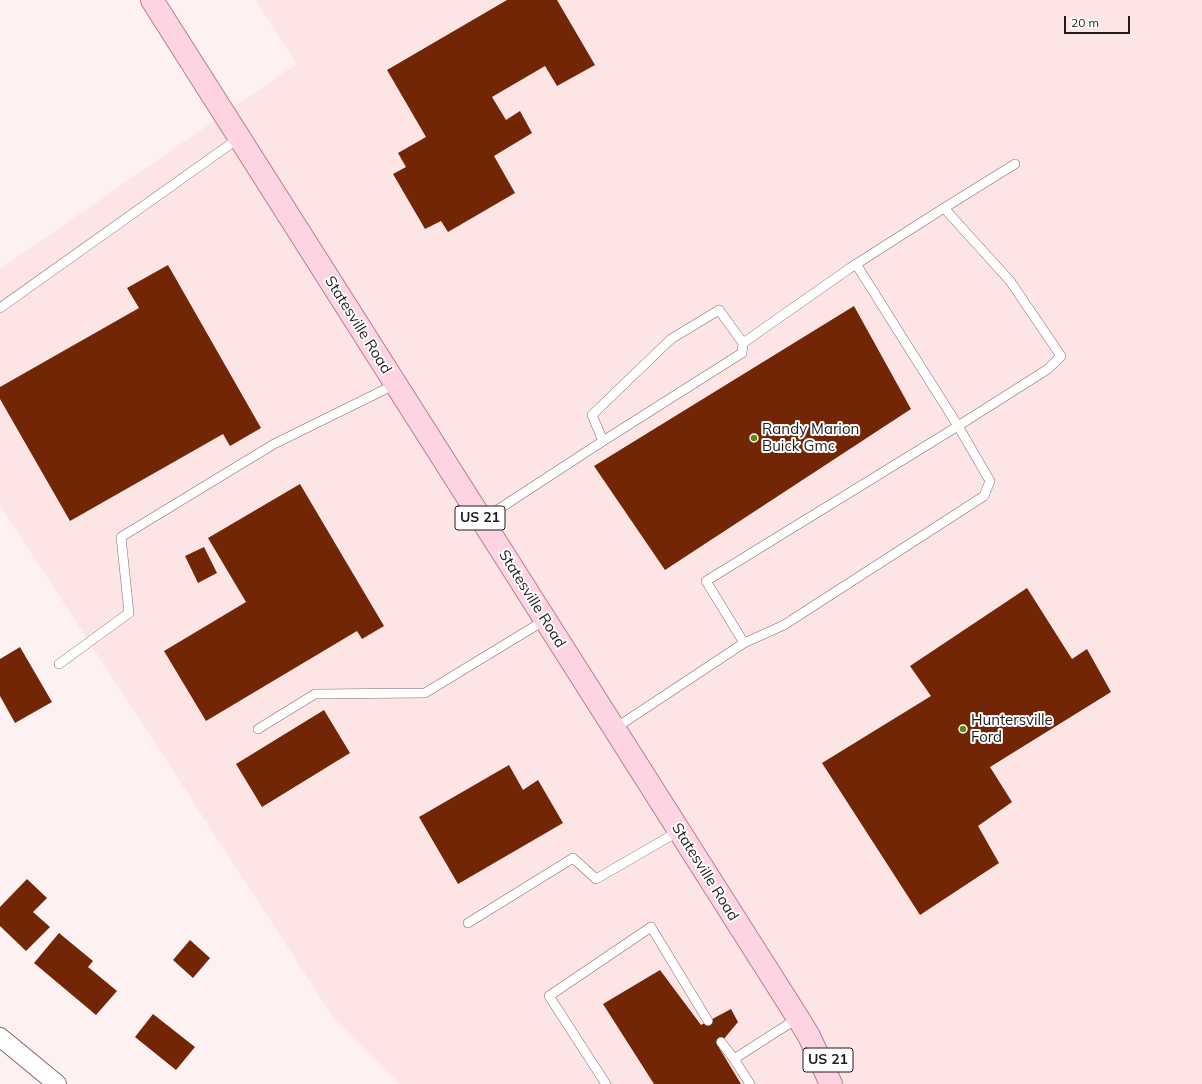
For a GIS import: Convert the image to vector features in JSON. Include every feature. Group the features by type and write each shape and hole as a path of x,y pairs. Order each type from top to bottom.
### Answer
{"main road":[{"name":"Statesville Road","path":"152,0 803,1027 847,1084"},
{"name":"Statesville Road","path":"803,1027 831,1084"}],"street":[{"path":"2,1045 57,1084"}],"lane":[{"path":"0,308 239,138"},
{"path":"743,343 856,264 1014,164"},
{"path":"744,643 706,581 1048,369 1061,356 1010,281 944,208"},
{"path":"614,730 744,643 784,625 984,496 990,480 958,426 856,264"},
{"path":"482,520 604,440 742,353 743,343 719,310 671,339 592,415 604,440"},
{"path":"59,664 129,613 121,537 274,444 396,384"},
{"path":"258,729 315,694 425,693 545,620"},
{"path":"468,923 573,858 596,879 679,831"},
{"path":"606,1084 549,996 651,927 708,1022"},
{"path":"734,1059 803,1027"},
{"path":"722,1042 750,1084"}],"shaded area":[{"path":"256,0 1202,0 1202,1084 400,1084 335,1020 0,505 0,269 296,64"}],"building":[{"path":"507,0 557,0 595,65 557,86 545,66 492,97 506,120 520,111 532,133 494,156 515,193 448,232 441,221 425,229 393,174 406,167 398,153 426,137 387,70"},
{"path":"168,265 261,428 230,446 223,434 70,521 0,399 0,387 139,308 127,288"},
{"name":"Randy Marion Buick Gmc","path":"854,306 911,409 665,570 594,466"},
{"path":"300,484 384,626 362,639 357,631 206,721 164,651 246,602 208,538"},
{"path":"204,547 217,573 198,583 185,556"},
{"name":"Huntersville Ford","path":"1027,588 1072,659 1087,649 1111,692 990,767 1012,802 978,826 999,863 920,915 822,763 931,696 910,666"},
{"path":"20,647 52,702 15,723 0,696 0,659"},
{"path":"324,710 350,753 262,807 236,764"},
{"path":"509,765 523,790 538,780 563,823 458,884 419,817"},
{"path":"27,879 47,898 33,912 50,927 26,951 0,926 0,907"},
{"path":"59,933 93,961 88,967 117,991 96,1015 34,963"},
{"path":"190,940 210,958 193,978 173,960"},
{"path":"660,970 701,1025 731,1009 738,1022 718,1046 741,1084 654,1084 603,1004"},
{"path":"153,1014 195,1047 176,1070 135,1037"}],"place":[{"name":"Randy Marion Buick Gmc","path":"754,438"},
{"name":"Huntersville Ford","path":"963,729"}]}
